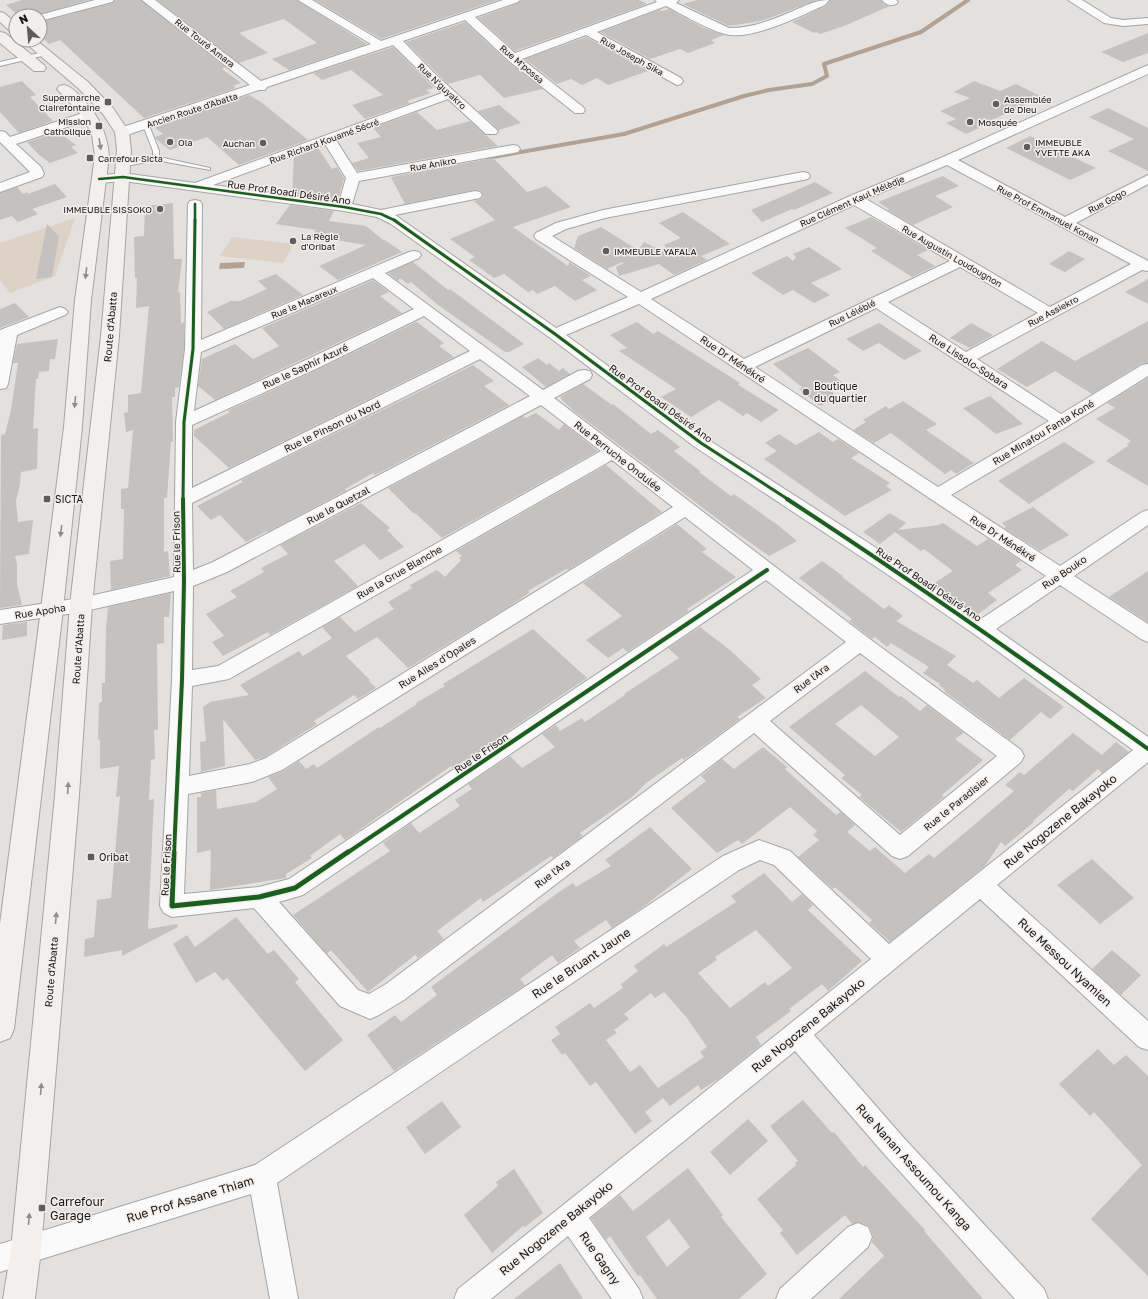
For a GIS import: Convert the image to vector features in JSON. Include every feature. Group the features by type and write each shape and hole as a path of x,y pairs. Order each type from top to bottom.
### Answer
{"street":[{"path":"48,16 108,0"},
{"name":"Rue Touré Amara","path":"148,0 261,86"},
{"path":"304,0 380,45"},
{"name":"Ancien Route d'Abatta","path":"122,132 514,0"},
{"path":"513,58 667,1 727,31 738,33 757,28 821,3 823,0"},
{"path":"1074,0 1108,21 1123,23 1148,21"},
{"path":"0,16 8,25"},
{"name":"Rue M'possa","path":"467,16 513,58 579,110"},
{"name":"Rue Joseph Sika","path":"587,31 677,81"},
{"name":"Rue N'guyakro","path":"395,40 431,77 452,94 491,131"},
{"path":"0,1029 73,427 85,274 99,179 102,143 92,119 83,106 59,84 33,51"},
{"path":"33,51 83,85 100,102 122,132"},
{"name":"Rue Clément Kaul Mélèdje","path":"555,334 640,298 855,198 948,160 1148,69"},
{"name":"Rue Richard Kouamé Sécré","path":"196,195 328,139 452,94"},
{"path":"7,142 92,119"},
{"name":"Route d'Abatta","path":"19,1299 26,1250 67,795 81,605 109,344 124,171 122,132"},
{"path":"328,139 353,178 344,207"},
{"path":"0,188 37,174 36,170 7,142"},
{"name":"Rue Anikro","path":"353,178 513,149"},
{"name":"Rue Prof Emmanuel Konan","path":"948,160 1145,266"},
{"name":"Rue Prof Boadi Désiré Ano","path":"99,179 124,171 196,195 344,207 381,214 396,221 555,334 701,443 888,565 981,629 1148,750"},
{"name":"Rue Dr Ménékré","path":"803,176 603,214 561,226 541,236 640,298 1060,574 1148,634"},
{"name":"Rue Gogo","path":"1066,223 1145,184"},
{"name":"Rue le Frison","path":"196,195 193,349 184,422 184,582 182,680 172,906 259,897 295,888 767,570"},
{"path":"381,214 475,195"},
{"name":"Rue Augustin Loudougnon","path":"855,198 1049,313"},
{"name":"Rue le Macareux","path":"193,349 414,255"},
{"name":"Rue Léléblé","path":"742,366 961,261"},
{"name":"Rue Assiekro","path":"965,359 1049,313 1145,266"},
{"name":"Rue Perruche Ondulée","path":"375,272 542,397 860,642"},
{"name":"Rue Lissolo-Sobara","path":"876,301 1062,422"},
{"name":"Rue le Saphir Azuré","path":"184,422 321,360 426,309"},
{"path":"0,384 4,334 60,312"},
{"name":"Rue le Pinson du Nord","path":"183,500 481,352"},
{"name":"Rue Minafou Fanta Koné","path":"938,495 1062,422 1148,369"},
{"name":"Rue le Quetzal","path":"81,605 184,582 220,567 584,375"},
{"name":"Rue la Grue Blanche","path":"182,680 222,673 612,452"},
{"name":"Rue Ailes d'Opales","path":"177,787 252,773 274,764 685,508"},
{"name":"Rue Bouko","path":"981,629 1060,574 1148,516"},
{"name":"Rue Apoha","path":"0,617 81,605"},
{"name":"Rue l'Ara","path":"259,897 349,998 370,1007 401,987 860,642"},
{"name":"Rue le Paradisier","path":"755,721 900,849 1013,756 860,642"},
{"name":"Rue Nogozene Bakayoko","path":"468,1299 1148,750"},
{"name":"Rue le Bruant Jaune","path":"262,1177 731,862 759,850 782,858 889,960"},
{"name":"Rue Messou Nyamien","path":"981,885 1148,1038"},
{"name":"Rue Nanan Assoumou Kanga","path":"797,1034 894,1146 1034,1299"},
{"name":"Rue Prof Assane Thiam","path":"0,1258 262,1177 284,1299"},
{"name":"Rue Gagny","path":"571,1216 629,1299"},
{"path":"790,1299 858,1237"}],"lane":[{"path":"0,64 33,51"},
{"path":"146,125 156,151 156,158"},
{"path":"124,171 156,158 208,169"}],"shaded area":[{"path":"75,218 55,276 10,293 0,280 0,243"},
{"path":"232,237 294,244 283,263 220,256"},
{"path":"245,262 244,268 219,269 220,263"}],"building":[{"path":"22,0 89,0 48,12 48,8 10,8 6,5"},
{"path":"116,0 141,0 225,67 222,69 241,83 233,86 236,88 144,118 60,40 49,44 48,43 48,20 112,3"},
{"path":"157,0 297,0 367,44 289,70 272,59 317,43 284,19 239,33 268,53 239,63"},
{"path":"315,0 498,0 381,39"},
{"path":"522,0 639,0 647,4 515,51 478,18 518,3"},
{"path":"697,0 817,0 761,21 729,26 683,4"},
{"path":"830,0 881,0 884,4 890,6 844,26 820,34 816,32 814,33 792,22 826,6"},
{"path":"669,9 702,27 724,35 711,40 715,43 688,53 680,49 650,59 601,32 659,10 662,11"},
{"path":"465,22 508,62 543,89 504,98 480,75 448,84 406,42"},
{"path":"1148,33 1148,53 1123,62 1101,52"},
{"path":"586,37 648,71 608,85 597,78 582,85 571,79 557,84 525,59"},
{"path":"393,47 434,88 426,90 431,93 407,101 410,103 365,119 352,105 383,95 351,70 322,80 313,73"},
{"path":"22,81 36,95 30,97 53,121 19,133 0,112 0,87"},
{"path":"974,81 1000,91 1016,84 1042,97 992,120 995,121 966,134 946,123 956,119 940,111 970,98 954,92"},
{"path":"249,95 261,102 308,140 239,165 207,137 170,150 155,137 163,134 154,127"},
{"path":"499,105 521,123 499,130 478,111"},
{"path":"1108,108 1148,128 1148,171 1108,151 1134,139 1089,117"},
{"path":"417,112 437,130 470,121 498,146 358,171 352,163 369,158 357,143 381,137 373,128"},
{"path":"58,132 76,145 71,147 78,153 50,163 38,154 27,142"},
{"path":"1030,136 1096,168 1070,180 1006,148"},
{"path":"318,148 332,169 337,167 344,178 338,200 292,194 294,157"},
{"path":"493,158 527,192 546,186 571,207 513,227 568,266 569,262 591,276 582,280 597,290 575,301 555,286 537,294 533,290 528,292 504,274 494,278 469,260 475,257 450,239 495,220 474,201 481,199 483,196 481,191 475,190 405,204 391,177"},
{"path":"943,176 959,186 935,196 953,207 913,225 887,210 889,209 878,202"},
{"path":"815,182 833,193 762,222 751,210"},
{"path":"55,184 67,197 32,209 38,214 18,222 12,216 0,220 0,193 17,187 23,194 27,192 28,194"},
{"path":"173,203 174,259 182,259 178,293 180,292 181,324 184,322 184,349 179,387 175,388 175,397 172,397 173,442 171,442 167,498 164,498 164,552 168,551 170,576 111,590 110,561 123,559 124,509 121,509 121,489 128,488 133,430 126,432 124,413 128,412 128,395 141,393 149,306 136,308 137,278 135,278 134,237 144,236 145,206"},
{"path":"290,205 334,211 329,221 366,226 383,240 402,252 338,280 319,266 366,245 311,236 316,230 276,224"},
{"path":"683,212 730,244 701,256 707,260 674,275 659,264 619,276 616,267 624,263 622,262 607,269 574,248 578,236 601,227 644,254 639,249 644,242 675,258 664,245 681,238 659,223"},
{"path":"871,217 928,250 917,255 935,266 912,277 871,251 877,248 845,228"},
{"path":"47,224 59,236 52,277 36,279"},
{"path":"809,247 842,269 811,283 830,295 814,303 793,290 783,295 751,273 787,256 793,261 796,257 793,254"},
{"path":"1069,251 1085,259 1065,272 1049,264"},
{"path":"413,262 448,290 450,289 524,344 509,352 505,352 438,305 411,282 408,284 400,278 398,281 388,273"},
{"path":"276,274 303,295 224,329 207,312 231,301 240,301 267,289 258,281"},
{"path":"1148,279 1148,304 1125,292"},
{"path":"373,280 389,292 380,296 402,313 215,400 198,386 202,359 235,344 253,359 279,346 262,328"},
{"path":"15,303 29,317 0,328 0,309"},
{"path":"1148,321 1148,363 1141,364 1092,394 1055,371 1027,387 997,369 1042,341 1075,361"},
{"path":"417,322 444,343 439,346 454,357 229,468 194,436 194,430 230,412 227,411"},
{"path":"637,322 653,334 658,331 740,383 738,385 779,410 761,422 747,413 743,416 719,400 691,417 661,397 676,389 619,351 627,348 610,335"},
{"path":"879,323 922,351 904,360 879,343 863,351 846,339"},
{"path":"971,323 993,335 970,348 950,338"},
{"path":"58,339 55,359 50,359 49,371 39,372 38,379 36,379 33,429 38,428 37,469 21,472 16,501 18,522 33,520 29,554 15,556 17,564 17,584 22,605 0,608 1,435 5,434 11,410 18,363 13,363 17,344"},
{"path":"808,348 840,372 833,375 842,382 829,388 839,398 820,406 799,389 803,388 773,364"},
{"path":"538,358 547,365 549,363 559,371 563,368 570,374 546,387 522,367"},
{"path":"473,365 494,381 484,386 509,405 375,475 373,473 345,489 347,490 268,532 267,531 246,542 220,515 211,520 197,506 243,482 241,480"},
{"path":"1148,378 1148,486 1106,461 1129,445 1127,444 1131,441 1096,419 1115,408 1107,403"},
{"path":"583,384 612,405 613,404 651,434 658,430 680,447 674,451 700,471 699,472 731,496 734,494 779,526 797,541 769,556 727,526 574,411 561,399 560,397"},
{"path":"990,396 1023,424 996,434 963,408"},
{"path":"903,401 937,424 926,430 974,463 956,474 951,470 945,474 891,433 874,443 853,430 866,422 863,420 886,406 889,409"},
{"path":"536,413 559,430 564,424 598,451 442,538 415,513 414,514 388,488 523,416 526,418"},
{"path":"819,432 833,442 838,439 859,453 851,458 890,483 886,486 892,490 845,516 764,459 777,451 765,443 779,434 796,445"},
{"path":"1064,442 1095,462 1029,504 998,481"},
{"path":"606,465 662,512 568,570 566,569 528,591 530,592 507,608 408,668 377,637 346,656 376,688 358,699 354,695 314,721 317,724 265,757 255,760 223,719 225,766 201,772 200,742 206,741 203,707 210,702 249,695 240,685 299,651 303,656 332,638 322,627 340,617 355,632 394,609 388,602 412,588 410,585 437,570 445,577 461,560 459,558 462,556 456,551"},
{"path":"361,503 390,528 387,530 404,547 380,560 364,544 334,561 358,586 270,635 268,632 223,656 212,642 224,636 206,614 237,597 230,591 264,572 261,568 288,554 280,545"},
{"path":"1033,507 1069,535 1040,551 1004,528 1006,527 1002,523"},
{"path":"890,513 906,523 898,530 939,525 943,523 977,546 988,539 1021,561 1015,565 1022,570 988,593 997,600 977,615 933,584 953,571 924,549 921,551 895,532 880,544 863,532"},
{"path":"677,524 707,549 702,552 736,577 687,609 689,611 627,652 623,648 608,658 586,640 622,616 583,583"},
{"path":"822,561 884,609 889,605 903,616 896,621 956,656 947,665 973,683 977,680 999,698 1024,678 1064,707 1050,719 1041,712 1010,740 944,691 945,690 939,685 940,684 923,673 929,667 891,643 887,647 875,637 872,639 849,621 852,619 799,578"},
{"path":"1148,571 1148,622 1109,597"},
{"path":"171,593 169,617 164,617 164,643 157,644 158,730 154,730 155,759 151,760 149,800 154,799 148,929 177,924 178,927 122,956 122,950 84,957 85,939 94,937 97,900 111,898 120,796 116,797 119,766 100,769 100,739 98,740 99,703 102,702 102,683 105,683 108,607"},
{"path":"27,622 27,636 2,640 3,625"},
{"path":"700,627 730,650 761,679 752,685 766,698 737,717 740,719 684,760 682,758 646,783 632,797 580,833 583,836 553,858 551,856 483,902 481,898 437,931 444,939 418,958 415,955 368,992 331,950 327,954 293,915 390,851 383,843 411,823 419,833 460,806 455,800 472,789 468,784 510,756 522,768 555,747 542,734 556,725 560,731 582,718 585,722 625,695 624,694 679,658 668,648"},
{"path":"533,629 587,678 453,768 451,766 345,840 340,834 310,856 312,858 286,874 286,878 210,890 211,850 197,853 197,797 201,797 201,793 216,790 217,809 256,802 277,789 268,777 283,771 299,761 306,769 314,764 317,768 417,704 416,703 445,686 443,684"},
{"path":"865,671 920,711 927,705 964,733 955,739 983,760 942,795 944,797 901,832 859,797 862,795 841,778 845,775 789,727","holes":["861,705 899,737 875,756 835,724"]},
{"path":"1073,733 1102,755 1116,742 1129,752 1102,773 1098,769 1073,791 1069,789 1033,821 1034,822 1005,846 1001,842 985,866 890,942 869,923 872,920 835,887 833,889 798,857 819,840 813,835 817,831 790,807 742,844 738,840 717,853 671,808 706,781 701,776 722,759 734,769 763,747 787,767 785,769 836,815 841,812 855,825 847,832 870,851 875,847 905,873 929,854 934,858 955,841 1014,791 1005,785 1020,772 1024,775"},
{"path":"650,827 692,869 643,907 612,928 606,920 574,941 580,948 558,963 552,955 520,979 525,985 394,1071 367,1035 395,1015 401,1022 437,995 431,987 559,892 573,883 576,887 611,866 605,860"},
{"path":"1092,859 1134,898 1100,924 1057,885"},
{"path":"764,873 792,902 802,894 813,905 808,910 862,961 828,991 822,984 789,1009 791,1011 756,1037 761,1045 720,1078 701,1090 698,1085 670,1106 663,1098 645,1112 652,1121 635,1134 596,1082 590,1086 565,1053 562,1055 551,1040 560,1034 555,1027 590,1003 594,1008 623,988 621,984 638,971 634,966 664,944 666,947 736,902 731,896","holes":["756,930 792,968 768,986 765,982 730,1008 698,973 717,960 715,957","664,992 687,1018 707,1047 700,1052 704,1057 658,1088 640,1065 630,1072 606,1040 617,1033 614,1030 629,1019 624,1014 651,993 655,998"]},
{"path":"236,917 268,954 274,950 299,979 295,982 343,1040 305,1071 227,978 223,981 215,972 196,983 173,944 187,935 195,947"},
{"path":"1112,950 1141,975 1121,995 1092,969"},
{"path":"1098,1049 1114,1065 1126,1055 1148,1076 1148,1276 1091,1219 1142,1165 1094,1112 1090,1116 1059,1084"},
{"path":"803,1100 832,1133 834,1132 863,1167 865,1165 925,1230 924,1231 983,1299 839,1299 884,1256 872,1242 873,1236 869,1226 859,1222 852,1224 845,1215 797,1255 780,1233 783,1230 757,1199 796,1165 795,1163 798,1161 770,1126"},
{"path":"442,1101 461,1127 425,1154 406,1127"},
{"path":"748,1119 768,1141 730,1175 710,1152"},
{"path":"688,1168 723,1215 721,1217 767,1274 739,1299 657,1299 640,1275 638,1276 610,1236 606,1240 591,1218 620,1195 633,1211","holes":["669,1219 690,1247 667,1267 646,1237"]},
{"path":"514,1169 543,1213 525,1227 523,1226 492,1253 464,1215 498,1186 496,1182"},
{"path":"560,1263 583,1299 514,1299"}],"waterway":[{"path":"487,158 624,134 744,96 769,90 812,84 827,76 824,64 921,32 968,0"}],"cycle path":[{"path":"99,179 123,177 344,207 381,214 396,221 555,334 701,443 888,565 981,629 1148,749"},
{"path":"195,204 193,349 184,422 184,582 182,680 172,906 259,897 295,888 767,570"}],"place":[{"name":"Supermarche Clairefontaine","path":"108,102"},
{"name":"Assemblée de Dieu","path":"996,104"},
{"name":"Mosquée","path":"970,122"},
{"name":"Mission Catholique","path":"99,126"},
{"name":"Ola","path":"170,142"},
{"name":"Auchan","path":"263,143"},
{"name":"IMMEUBLE YVETTE AKA","path":"1027,147"},
{"name":"Carrefour Sicta","path":"90,158"},
{"name":"IMMEUBLE SISSOKO","path":"160,209"},
{"name":"La Règle d'Oribat","path":"293,241"},
{"name":"IMMEUBLE YAFALA","path":"606,251"},
{"name":"Boutique du quartier","path":"806,392"},
{"name":"SICTA","path":"47,499"},
{"name":"Oribat","path":"91,857"},
{"name":"Carrefour Garage","path":"42,1208"}]}
